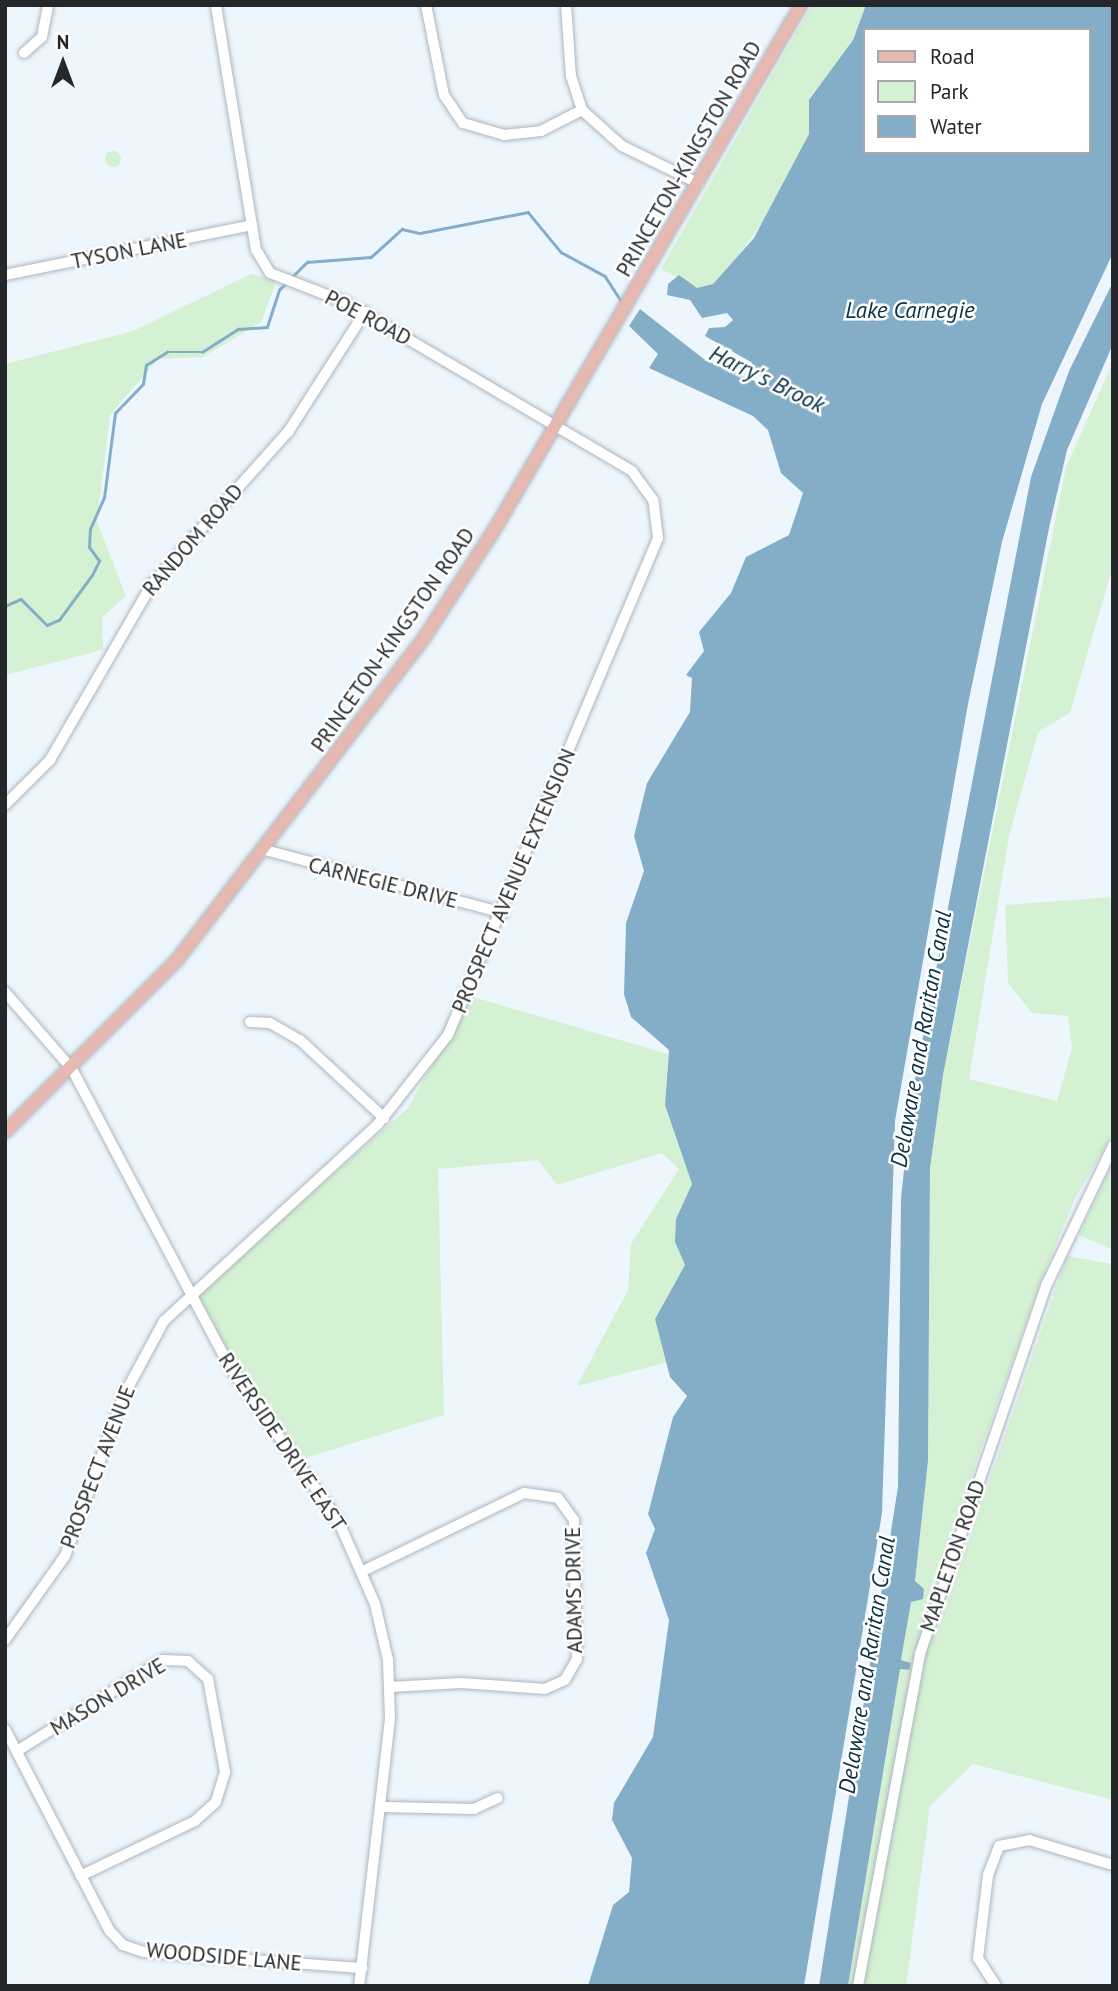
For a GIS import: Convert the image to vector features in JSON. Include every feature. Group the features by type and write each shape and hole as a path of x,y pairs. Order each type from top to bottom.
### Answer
{"main road":[{"name":"PRINCETON-KINGSTON ROAD","path":"5,1132 72,1069 177,960 265,850 438,616 618,320 801,5"}],"street":[{"path":"23,53 42,37 48,5"},
{"name":"POE ROAD","path":"216,5 256,250 280,278 290,285 330,294 556,424"},
{"path":"426,5 444,94 463,123 485,134 516,134 555,127 582,110"},
{"path":"566,5 571,76 582,110 622,146 698,183"},
{"name":"TYSON LANE","path":"5,275 252,225"},
{"name":"RANDOM ROAD","path":"5,805 50,760 152,584 288,432 365,313"},
{"name":"PROSPECT AVENUE EXTENSION","path":"187,1293 384,1118 448,1035 503,913 657,538 653,500 640,478 556,424"},
{"name":"CARNEGIE DRIVE","path":"265,850 503,913"},
{"name":"RIVERSIDE DRIVE EAST","path":"5,992 72,1069 187,1293 229,1367 331,1509 363,1571 383,1632 390,1687 384,1807 359,1986"},
{"path":"250,1022 270,1023 300,1040 384,1118"},
{"name":"MAPLETON ROAD","path":"858,1986 919,1654 1047,1284 1113,1146"},
{"name":"PROSPECT AVENUE","path":"5,1640 61,1563 134,1371 187,1293"},
{"name":"ADAMS DRIVE","path":"363,1571 524,1493 558,1497 573,1520 577,1659 565,1680 545,1689 461,1683 390,1687"},
{"name":"MASON DRIVE","path":"17,1751 163,1660 188,1661 208,1679 225,1772 216,1802 195,1821 80,1876"},
{"name":"WOODSIDE LANE","path":"5,1729 109,1930 133,1949 362,1968"},
{"path":"384,1807 474,1809 498,1798"},
{"path":"996,1986 978,1958 988,1875 999,1846 1029,1840 1113,1865"}],"green space":[{"path":"812,5 866,5 853,40 810,100 809,134 768,215 732,264 713,284 697,288 661,269"},
{"path":"113,151 119,153 119,165 113,167 107,165 105,159 107,153"},
{"path":"251,274 277,280 261,322 203,357 158,359 110,415 97,522 126,596 102,617 103,650 5,675 5,364 133,331"},
{"path":"1113,362 1113,566 1070,713 1038,732 1009,836 969,1079 1057,1101 1072,1048 1068,1016 1032,1013 1008,983 1005,905 1113,897 1113,1134 1075,1198 1043,1276 922,1614 938,1629 1067,1256 1113,1264 1113,1800 973,1764 930,1806 906,1986 848,1986 900,1669 909,1670 901,1661 911,1601 922,1599 915,1582 928,1461 930,1168 943,1075 1066,467"},
{"path":"470,996 668,1054 665,1105 692,1184 676,1219 675,1242 685,1265 655,1318 669,1362 577,1386 628,1290 631,1244 679,1169 662,1153 557,1185 538,1160 438,1169 444,1415 292,1462 197,1295 408,1108"},
{"path":"1113,1161 1113,1250 1079,1235"}],"water":[{"name":"Lake Carnegie","path":"866,5 1113,5 1113,253 1042,404 1002,542 968,704 895,1121 882,1513 804,1986 588,1986 613,1905 629,1892 632,1858 612,1820 614,1803 653,1737 669,1620 646,1553 655,1529 648,1514 673,1417 687,1396 670,1377 655,1319 685,1265 675,1242 676,1219 692,1184 665,1105 669,1050 631,1017 624,994 626,923 644,871 634,836 647,783 690,712 692,678 686,675 704,651 699,632 731,593 746,557 789,535 803,493 781,473 768,430 753,416 649,368 658,354 629,326 640,309 705,360 771,388 751,362 705,336 709,328 725,327 733,320 727,313 702,318 690,300 667,295 668,284 679,275 697,288 713,284 754,238 809,134 809,100 853,40"},
{"path":"1113,282 1113,344 1067,450 1049,528 943,1075 930,1168 928,1461 915,1581 924,1589 923,1599 911,1602 901,1660 911,1663 910,1670 900,1669 848,1986 819,1986 898,1487 901,1198 913,1089 1031,477 1069,371"}],"waterway":[{"name":"Harry's Brook","path":"5,606 21,599 47,625 59,620 92,575 99,561 89,547 90,529 104,498 115,413 143,384 146,365 167,352 202,352 238,329 267,327 279,290 307,262 371,257 402,229 420,233 528,212 561,252 605,276 622,302"}],"water label":[{"name":"Delaware and Raritan Canal","path":"921,1039"},
{"name":"Delaware and Raritan Canal","path":"867,1665"}]}
